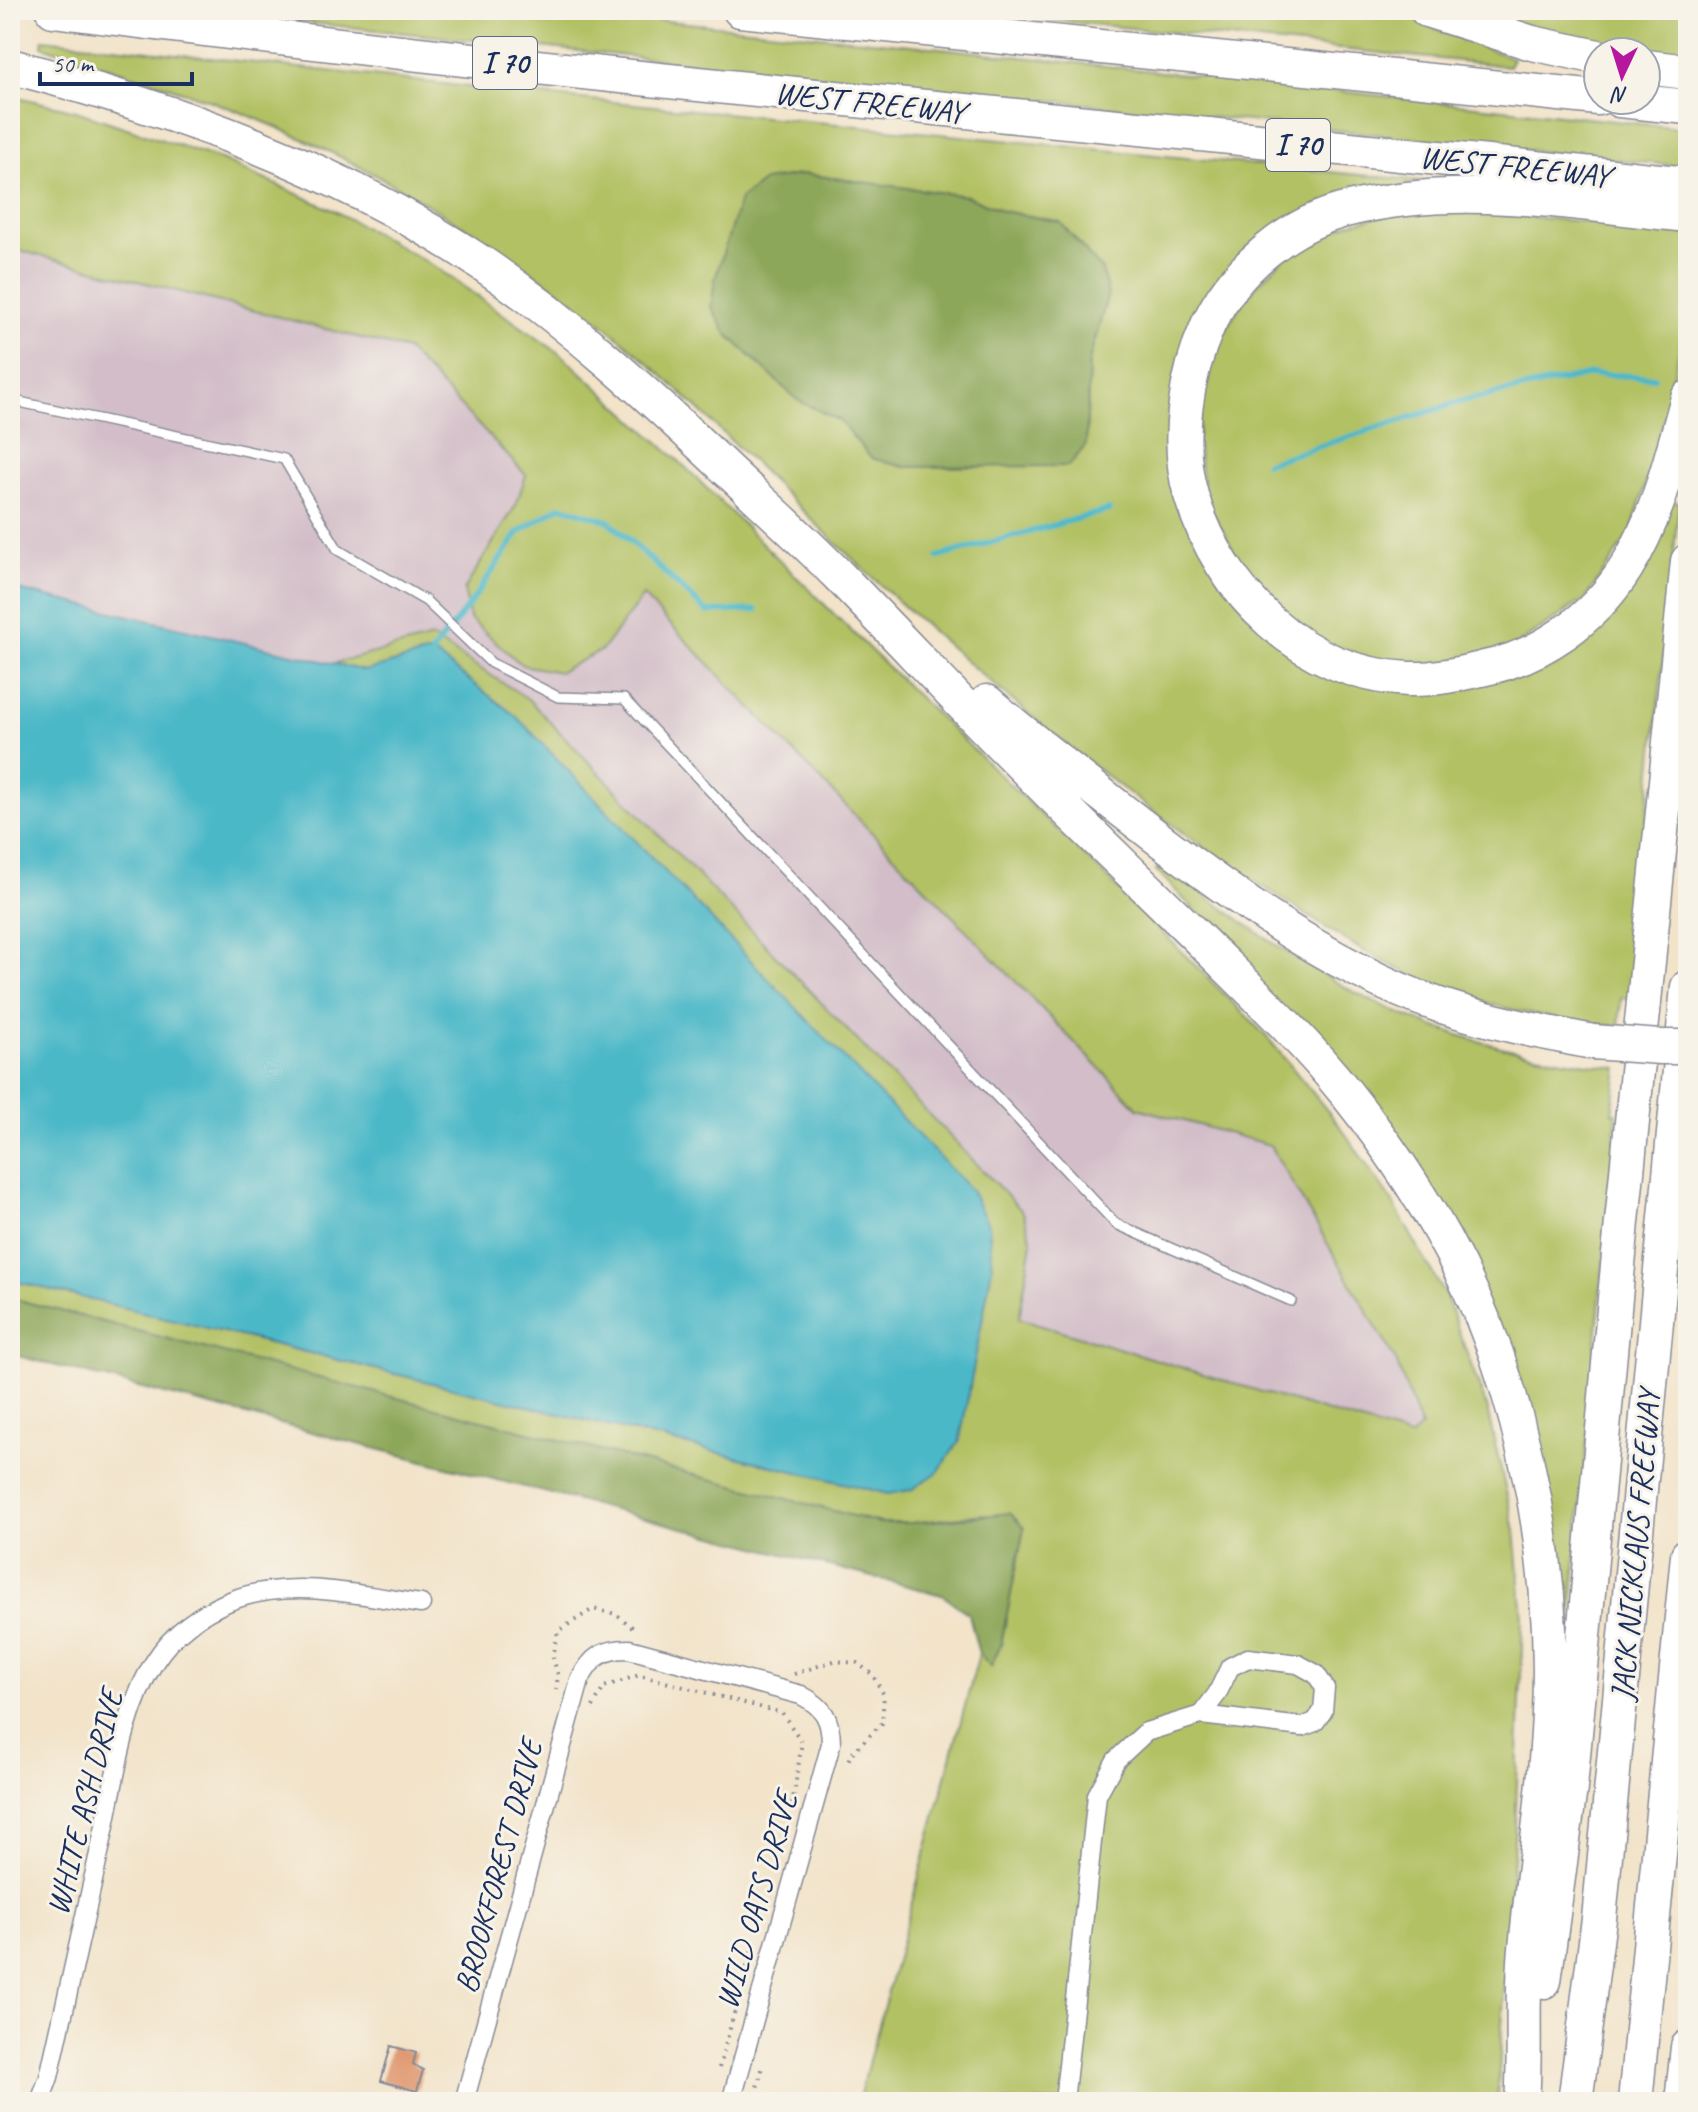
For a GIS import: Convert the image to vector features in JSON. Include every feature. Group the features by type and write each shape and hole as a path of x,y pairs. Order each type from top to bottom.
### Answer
{"highway":[{"name":"WEST FREEWAY","path":"53,10 1637,194 1688,184"},
{"path":"740,10 1582,96"},
{"path":"1427,10 1532,43 1582,54"},
{"path":"10,66 148,105 292,159 347,185 478,261 542,306 606,358 835,571 1005,718 1198,871 1348,964 1437,1004 1516,1028 1593,1042 1688,1047"},
{"path":"1662,69 1688,72"},
{"path":"1662,104 1688,107"},
{"path":"1688,215 1637,194 1472,193 1434,195 1345,209 1301,229 1272,246 1238,275 1216,308 1197,350 1189,377 1184,443 1190,493 1214,553 1239,591 1275,627 1322,658 1363,671 1410,679 1457,674 1502,665 1543,647 1579,623 1603,597 1626,568 1647,526 1688,398"},
{"path":"1525,2063 1548,1961 1570,1788 1622,1222 1688,561"},
{"path":"835,571 1006,749 1280,1020 1344,1090 1402,1168 1468,1283 1506,1382 1534,1492 1544,1546 1551,1660 1549,1721 1525,1960 1522,2102"},
{"name":"JACK NICKLAUS FREEWAY","path":"1575,2102 1599,1919 1688,987"},
{"name":"JACK NICKLAUS FREEWAY","path":"1635,2102 1688,1555"},
{"path":"1682,2102 1688,2047"}],"street":[{"name":"WHITE ASH DRIVE","path":"40,2102 53,2062 120,1754 138,1697 162,1651 179,1632 216,1607 270,1591 313,1589 421,1604"},
{"name":"WILD OATS DRIVE","path":"601,1653 629,1649 801,1695 817,1703 826,1714 831,1729 831,1744 731,2102"},
{"name":"BROOKFOREST DRIVE","path":"464,2102 580,1680 588,1663 601,1653"},
{"path":"1064,2102 1097,1795 1116,1760 1146,1732 1201,1715 1302,1727 1315,1722 1323,1711 1325,1688 1316,1674 1298,1664 1248,1658 1230,1667 1217,1694 1201,1715"}],"lane":[{"path":"10,400 284,459 338,550 426,601 491,663 558,697 624,699 1116,1224 1291,1301"}],"path":[{"path":"555,1692 558,1675 553,1658 558,1631 579,1616 593,1609 616,1614 639,1632"},
{"path":"794,1674 834,1661 857,1663 872,1674 884,1695 882,1723 851,1754 846,1764"},
{"path":"590,1714 604,1687 639,1675 782,1713 802,1742 791,1812"},
{"path":"717,2074 753,1945"},
{"path":"753,2102 765,2057"}],"shaded area":[{"path":"10,248 407,350 526,475 516,505 602,649 643,595 1138,1108 1270,1145 1396,1361 1421,1428 1410,1437 1019,1318 1032,1242 1023,1212 528,699 432,638 332,664 10,588"}],"green space":[{"path":"186,10 554,10 921,46 1688,129 1688,167"},
{"path":"951,10 1399,10 1445,33 1513,58 1509,66"},
{"path":"1465,10 1688,10 1688,59 1662,54 1662,36 1582,38 1513,24"},
{"path":"43,39 541,95 1422,181 1317,210 1196,335 1193,535 1364,682 1549,656 1666,502 1679,502 1629,998 1621,998 1619,1026 1554,1019 1457,993 1395,967 1344,939 1178,829 1034,718 858,564 665,378 562,292 420,200 313,144 166,85 42,46","holes":["967,196 1003,211 1060,222 1108,294 1089,361 1086,444 871,458 840,421"]},
{"path":"10,95 76,111 219,159 333,210 434,266 563,356 680,462 911,690 1113,883 1267,1037 1340,1126 1393,1203 1446,1297 1486,1405 1515,1530 1523,1617 1516,1810 1497,2102 858,2102 979,1654 991,1665 1001,1644 1024,1529 983,1514 912,1523 880,1523 10,1298 10,1280 888,1494 432,652 365,671 332,664 432,638 528,699 1023,1212 1032,1242 1019,1318 1410,1437 1421,1428 1396,1361 1270,1145 1138,1108 643,596 602,650 559,672 522,665 470,619 464,590 516,505 526,475 407,350 10,248"},
{"path":"804,174 967,196 1003,211 1060,222 1102,270 1108,294 1089,361 1086,445 1069,466 904,467 871,458 840,421 797,400 727,334 711,307 715,279 740,199 764,181"},
{"path":"1407,210 1688,230 1688,290 1681,341 1661,431 1631,533 1585,599 1507,651 1428,666 1378,661 1336,648 1291,625 1257,593 1205,498 1197,444 1201,403 1210,367 1221,338 1257,285 1284,258 1314,239 1350,223"},
{"path":"1163,865 1291,955 1344,987 1401,1014 1492,1045 1554,1059 1618,1068 1612,1113 1617,1113 1570,1624 1556,1624 1482,1292 1227,944 1156,870"},
{"path":"10,1298 880,1523 912,1523 1010,1513 1024,1528 1001,1644 991,1666 979,1654 969,1614 942,1595 10,1354"}],"water":[{"path":"10,588 365,671 432,652 516,716 971,1190 989,1226 992,1268 960,1440 938,1472 911,1490 888,1494 10,1280"}],"building":[{"path":"391,2046 416,2053 413,2064 423,2070 417,2091 381,2081"}],"waterway":[{"path":"1266,463 1466,400 1592,374 1654,377"},
{"path":"432,652 470,604 519,532 561,506 609,521 707,612 756,610"},
{"path":"938,557 1109,510"}]}
